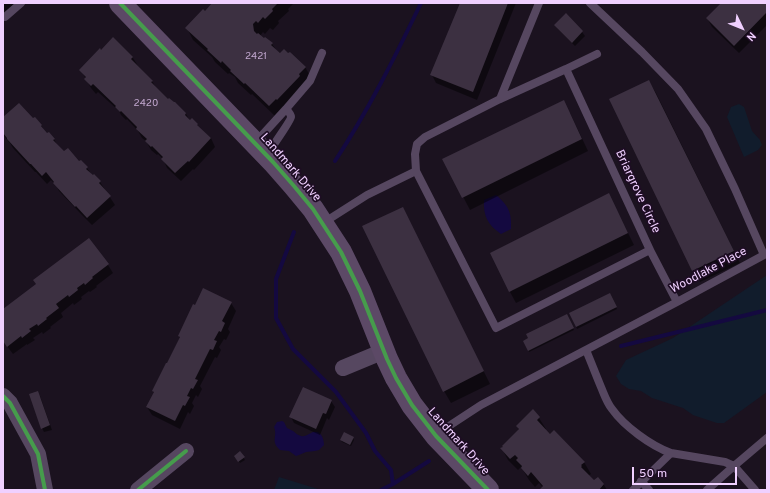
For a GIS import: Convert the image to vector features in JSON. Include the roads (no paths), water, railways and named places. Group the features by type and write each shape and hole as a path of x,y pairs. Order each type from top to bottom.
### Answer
{"street":[{"name":"Landmark Drive","path":"120,3 261,149 313,209 341,252 360,291 396,378 412,405 436,436 488,490"},
{"path":"343,368 384,351"},
{"path":"3,396 10,403 38,454 46,490"},
{"path":"138,490 186,451"}],"lane":[{"path":"3,17 5,17 21,3"},
{"path":"500,99 539,3"},
{"name":"Woodlake Place","path":"436,436 481,405 764,255 735,189 706,129 678,89 642,52 590,3"},
{"path":"261,149 286,110 310,81 322,53"},
{"path":"566,69 597,54"},
{"name":"Briargrove Circle","path":"566,69 650,250 496,328 416,171 414,154 417,144 425,137 500,99 566,69"},
{"path":"261,149 290,122 291,116 286,110"},
{"path":"323,223 367,195 416,171"},
{"path":"650,250 677,302"},
{"path":"586,350 611,408 626,424 663,450 671,453 725,462 734,466 755,490"},
{"path":"707,490 767,438"},
{"path":"633,490 671,453"},
{"path":"641,481 650,490"}],"waterway":[{"path":"335,161 381,84 421,3"},
{"path":"294,232 276,279 276,318 293,349 336,392 366,433 375,451 391,470 393,484"},
{"path":"621,346 767,310"},
{"path":"381,490 429,461"}]}
